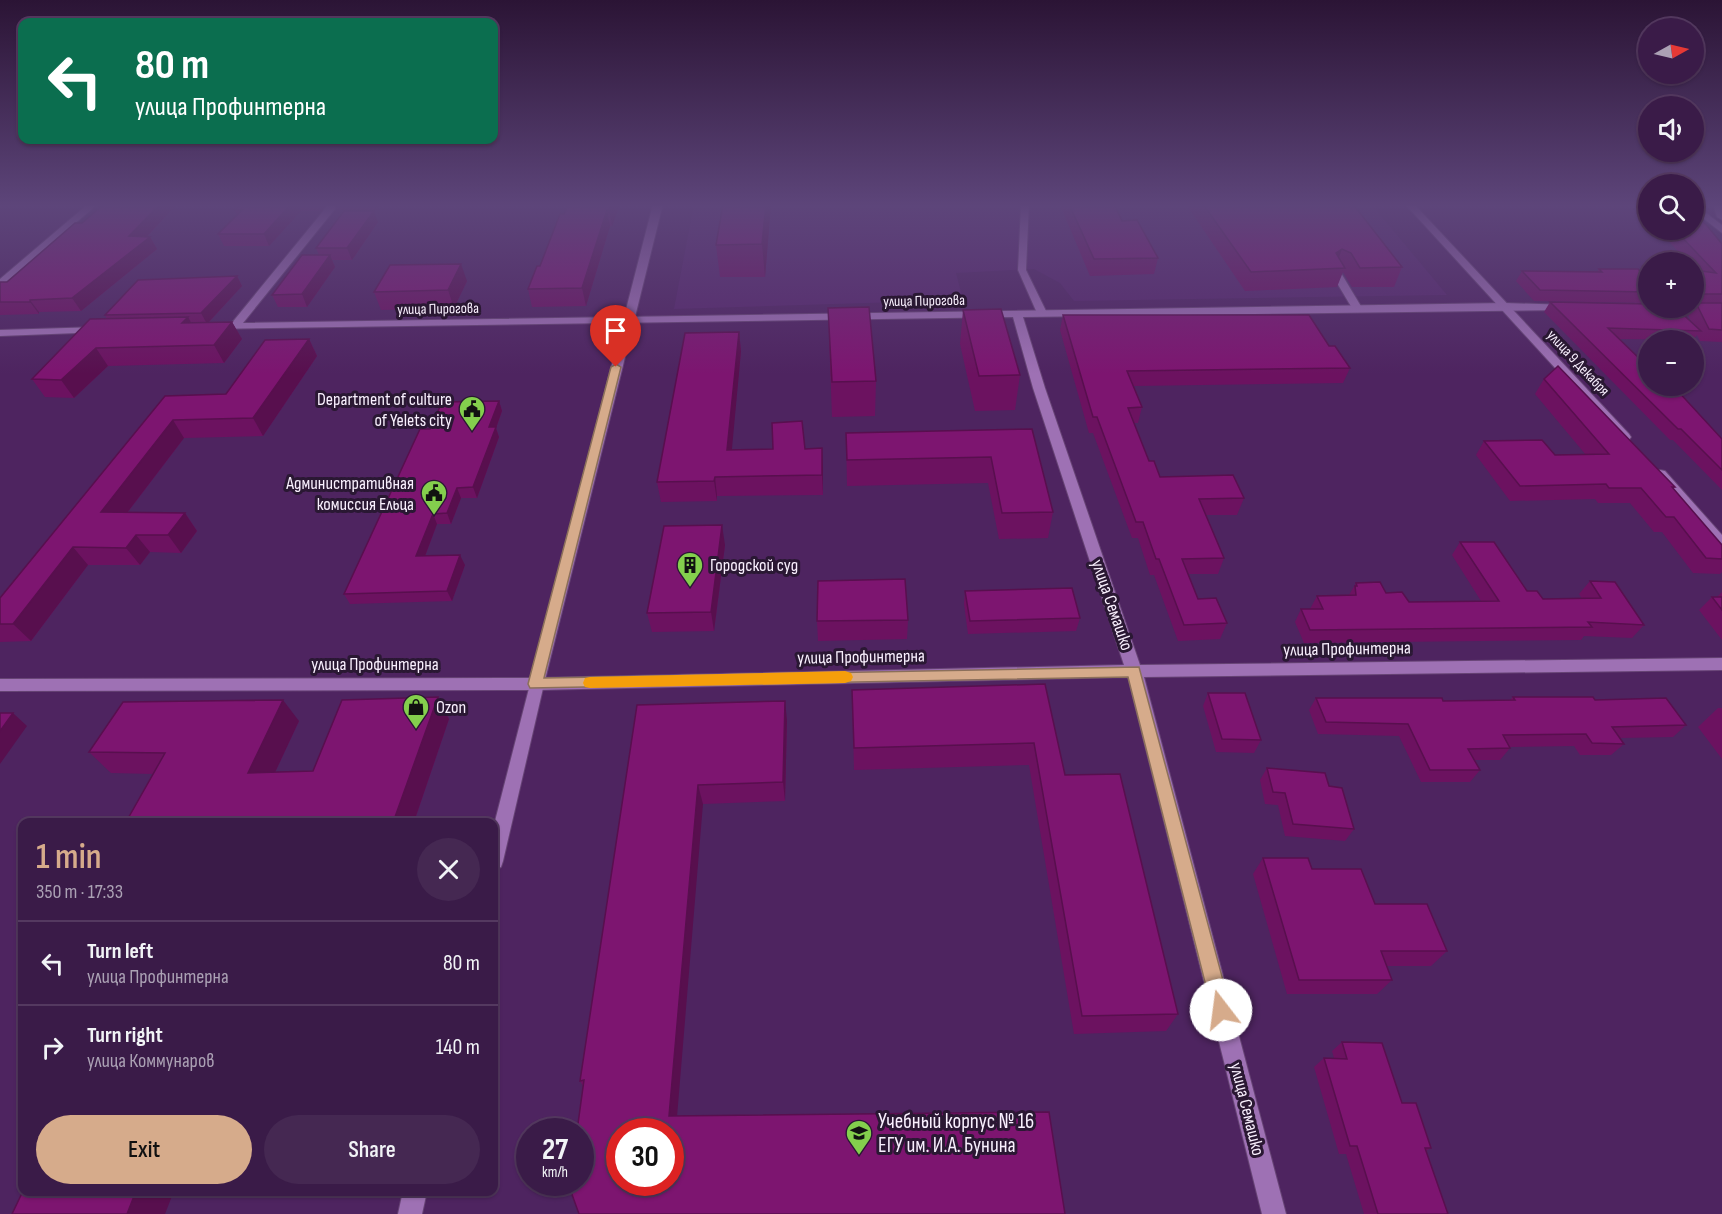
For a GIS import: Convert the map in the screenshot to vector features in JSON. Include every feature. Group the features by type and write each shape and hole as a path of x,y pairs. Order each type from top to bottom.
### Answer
{"street":[{"path":"0,284 27,261"},
{"path":"234,327 288,261"},
{"path":"498,844 643,261"},
{"name":"улица 9 Декабря","path":"1462,261 1637,450"},
{"name":"улица Пирогова","path":"199,328 1358,308 1573,307"},
{"path":"1704,310 1722,310"},
{"name":"улица Семашко","path":"1017,314 1039,388 1134,671 1274,1214"},
{"path":"0,333 105,330"},
{"path":"1653,467 1722,544"},
{"name":"улица Профинтерна","path":"0,685 536,684 1134,671 1722,664"},
{"path":"410,1214 414,1196"}],"lane":[{"path":"1022,261 1022,270 1042,313"},
{"path":"1336,273 1358,308"}],"shaded area":[{"path":"683,261 1418,261 1447,295 1074,301 1060,283 1034,269 956,273 963,300 674,309"}],"building":[{"path":"32,261 120,261 72,298 0,302 0,282 7,282"},
{"path":"298,261 326,261 302,294 272,295"},
{"path":"542,261 591,261 582,288 528,289 537,266 540,266"},
{"path":"1243,261 1341,261 1345,268 1251,272"},
{"path":"1356,261 1397,261 1402,267 1360,268"},
{"path":"1704,261 1722,261 1722,294 1704,294 1704,271 1716,273"},
{"path":"461,264 448,290 374,292 390,265"},
{"path":"1599,269 1638,269 1638,292 1540,290 1522,271 1602,272"},
{"path":"237,276 201,313 105,315 138,280"},
{"path":"1550,302 1638,304 1638,318 1687,318 1700,330 1608,328 1638,357 1638,389"},
{"path":"1704,303 1722,303 1722,330 1709,329 1704,318"},
{"path":"869,307 876,381 832,382 828,308"},
{"path":"1001,309 1020,375 979,376 963,310"},
{"path":"1063,315 1309,315 1329,346 1335,346 1350,368 1127,371 1142,407 1128,408 1149,461 1154,461 1160,477 1233,475 1244,498 1199,499 1224,558 1182,559 1198,599 1216,598 1227,623 1184,625 1143,522 1136,522 1097,417 1093,417"},
{"path":"188,317 182,323 232,322 214,345 96,348 61,380 32,379 90,319"},
{"path":"739,332 727,450 773,449 772,423 802,421 805,449 822,448 822,475 715,477 714,481 657,482 685,333"},
{"path":"309,339 253,418 173,420 101,512 185,513 168,535 136,535 126,548 73,547 13,624 0,624 0,598 165,396 226,394 265,340"},
{"path":"1558,366 1675,487 1672,487 1722,545 1722,559 1706,558 1674,517 1666,517 1641,488 1609,488 1606,484 1520,486 1484,441 1542,440 1555,455 1609,454 1544,379"},
{"path":"1645,396 1682,396 1722,439 1722,470 1681,429 1678,429"},
{"path":"499,401 489,427 496,427 473,487 457,488 447,513 433,514 416,556 460,555 447,591 344,594 420,429 430,429 442,402"},
{"path":"1032,429 1053,512 1002,513 991,457 847,460 846,433"},
{"name":"Городской суд","path":"722,525 711,612 647,613 664,526"},
{"path":"1460,542 1494,542 1527,591 1537,591 1543,599 1601,598 1590,581 1615,582 1644,625 1588,622 1592,627 1310,630 1301,609 1323,609 1317,596 1356,595 1356,583 1380,582 1386,593 1402,592 1409,602 1499,601"},
{"path":"905,579 908,620 817,621 818,581"},
{"path":"1072,588 1080,618 970,621 965,591"},
{"path":"1712,597 1722,597 1722,610"},
{"path":"1045,684 1065,775 1120,774 1178,1014 1082,1016 1034,743 854,748 852,690"},
{"path":"1208,693 1245,693 1261,740 1222,739"},
{"path":"438,697 395,817 128,818 165,753 89,752 123,702 283,700 248,773 313,771 342,700"},
{"path":"1513,697 1593,697 1595,700 1666,698 1686,725 1612,727 1624,744 1592,743 1586,734 1503,735 1510,748 1468,749 1480,770 1430,770 1408,724 1326,722 1316,698 1442,698 1443,701 1515,700"},
{"path":"785,701 783,782 698,785 669,1116 1049,1112 1065,1214 579,1214 573,1196 594,1196 594,1118 579,1118 584,1080 580,1081 637,705"},
{"path":"0,713 13,713 0,731"},
{"path":"1267,768 1325,773 1329,786 1342,788 1354,829 1293,824 1285,793 1273,792"},
{"path":"1263,858 1308,858 1312,869 1361,869 1375,904 1427,904 1447,951 1381,951 1392,980 1299,980"},
{"path":"1342,1042 1382,1043 1402,1103 1416,1103 1431,1148 1425,1148 1448,1214 1378,1214 1357,1146 1350,1146 1324,1058 1347,1059"},
{"path":"21,1196 134,1196 127,1214 12,1214"}],"slow traffic":[{"path":"590,683 845,677"}],"place":[{"name":"Department of culture of Yelets city","path":"472,432"},
{"name":"Административная комиссия Ельца","path":"434,516"},
{"name":"Городской суд","path":"690,588"},
{"name":"Ozon","path":"416,730"},
{"name":"Учебный корпус № 16 ЕГУ им. И.А. Бунина","path":"859,1156"}],"route":[{"path":"616,367 536,684 1134,671 1221,1010"}]}
